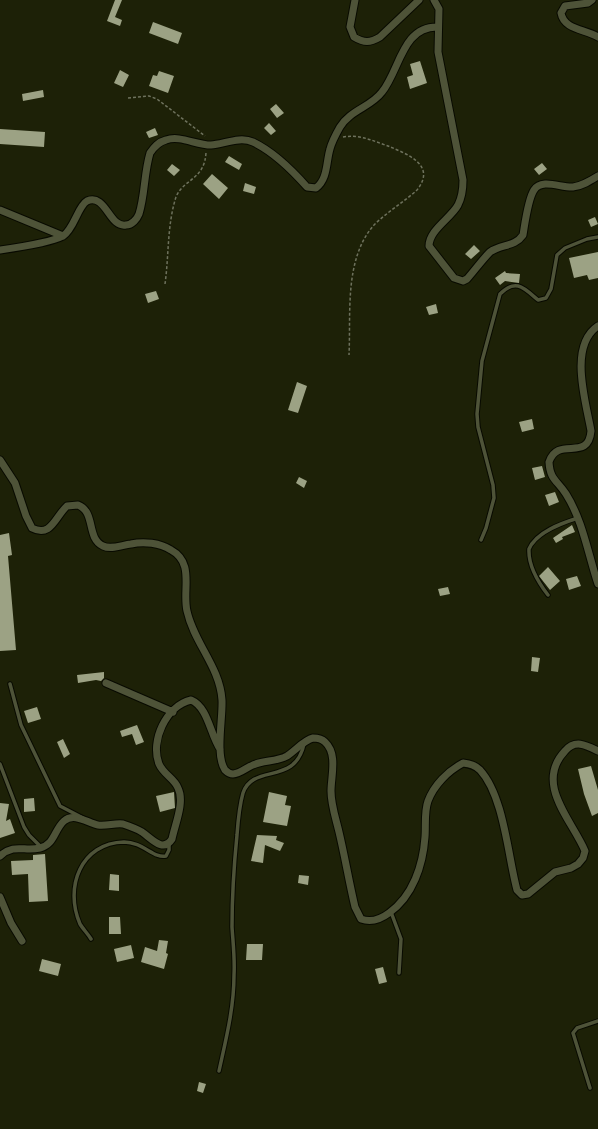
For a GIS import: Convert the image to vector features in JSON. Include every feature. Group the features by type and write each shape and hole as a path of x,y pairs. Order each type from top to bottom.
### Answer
{"street":[{"path":"355,0 350,27 354,38 366,42 373,41 380,37 417,1"},
{"path":"434,0 439,9 438,52 463,180 463,191 457,206 431,239 429,246 454,278 463,280 467,279 496,248 512,244 520,240 523,235 532,194 535,188 546,184 573,187 584,184 598,176"},
{"path":"592,0 565,6 561,13 562,19 568,25 598,37"},
{"path":"0,250 23,247 63,236 75,221 83,205 92,200 98,201 121,225 131,224 139,213 150,153 158,143 172,138 211,144 240,140 253,142 288,166 307,187 316,188 323,180 334,138 346,118 382,93 406,47 416,33 427,27 438,27"},
{"path":"0,210 63,236"},
{"path":"598,326 586,338 582,353 583,389 588,413 590,438 588,442 580,448 565,448 556,451 549,462 552,479 565,492 578,518 598,584"},
{"path":"0,460 15,483 26,516 32,528 41,531 48,530 52,527 67,506 78,505 87,512 96,540 101,546 110,548 132,544 151,544 172,550 178,555 186,568 186,606 189,619 212,667 222,700 220,749 226,771 234,774 257,763 279,760 314,738 325,742 331,755 332,799 356,912 361,919 370,921 384,916 391,912 404,899 419,870 423,850 426,812 434,789 456,767 463,763 471,764 479,769 491,790 503,826 517,890 522,895 528,894 555,872 571,868 578,864 583,858 584,852 554,793 553,775 556,763 568,747 575,744 584,744 598,751"},
{"path":"106,683 173,712"},
{"path":"0,856 10,849 41,847 49,844 64,820 71,818 96,824 127,825 143,833 159,844 164,845 169,843 172,839 180,796 178,788 165,774 156,753 161,727 184,701 191,700 196,702 201,707 214,739 220,749"},
{"path":"0,897 11,923 22,941"}],"lane":[{"path":"481,540 486,528 494,498 493,485 478,427 477,414 482,361 500,294 512,286 519,286 524,288 538,300 546,298 551,289 557,255 565,248 587,239 598,237"},
{"path":"548,595 539,584 534,573 529,549 533,542 547,532 578,518"},
{"path":"10,684 21,725 60,806 63,809 79,814 86,821"},
{"path":"219,1071 233,996 234,864 239,810 243,794 246,786 258,776 280,773 291,766 298,759 305,743"},
{"path":"0,764 24,826 29,835 41,847"},
{"path":"91,939 81,925 74,896 75,883 83,862 98,848 123,842 140,844 156,855 162,857 166,856 169,850 169,843"},
{"path":"391,912 401,939 399,974"},
{"path":"590,1088 573,1033 577,1028 598,1022"}],"path":[{"path":"128,98 149,96 157,99 211,144 203,168 181,190 176,198 168,249 165,284"},
{"path":"334,138 354,135 365,137 411,155 422,168 424,178 417,190 373,226 360,245 352,270 349,355"}],"building":[{"path":"115,0 122,0 115,17 122,20 120,26 107,21"},
{"path":"153,22 182,33 178,44 149,33"},
{"path":"420,61 427,83 410,89 407,77 413,75 410,64"},
{"path":"120,70 129,75 123,87 114,83"},
{"path":"159,71 174,76 168,93 149,86 153,75 157,76"},
{"path":"43,90 44,97 23,101 22,94"},
{"path":"276,104 284,113 277,118 270,109"},
{"path":"269,123 276,131 271,135 264,128"},
{"path":"155,128 158,135 149,138 146,132"},
{"path":"0,129 45,132 44,147 0,144"},
{"path":"229,156 242,164 239,170 225,162"},
{"path":"542,163 547,169 539,175 534,169"},
{"path":"172,164 180,170 174,176 167,170"},
{"path":"212,174 228,188 219,199 203,184"},
{"path":"245,183 256,187 254,194 243,191"},
{"path":"595,217 598,224 591,227 588,220"},
{"path":"474,245 480,251 471,259 465,254"},
{"path":"598,252 598,278 589,280 587,275 574,278 569,258"},
{"path":"505,271 506,273 520,274 519,283 505,281 500,285 495,278"},
{"path":"156,291 159,299 148,303 145,294"},
{"path":"436,304 438,313 429,315 426,307"},
{"path":"297,382 307,386 298,413 288,410"},
{"path":"532,419 534,429 522,432 519,422"},
{"path":"542,466 545,477 535,480 532,468"},
{"path":"299,477 307,481 304,488 296,483"},
{"path":"555,492 559,502 549,506 545,495"},
{"path":"572,525 575,532 562,537 563,539 556,543 553,538"},
{"path":"9,533 12,555 8,556 16,650 0,651 0,535"},
{"path":"548,567 560,581 550,590 539,576"},
{"path":"577,576 581,586 569,590 566,579"},
{"path":"448,587 450,594 440,596 438,589"},
{"path":"532,657 540,658 538,672 531,671"},
{"path":"104,672 104,678 101,681 96,680 78,683 77,675"},
{"path":"37,707 41,719 28,723 24,711"},
{"path":"137,725 144,742 136,745 132,734 122,737 120,731"},
{"path":"63,739 70,754 64,758 57,742"},
{"path":"591,766 598,790 598,813 592,816 584,794 578,769"},
{"path":"174,792 175,808 160,812 156,796"},
{"path":"269,792 287,796 285,805 291,806 287,826 263,822"},
{"path":"34,798 35,811 24,812 24,799"},
{"path":"0,803 9,804 6,821 10,819 15,833 0,838"},
{"path":"257,835 277,836 276,840 284,843 280,851 265,845 263,863 251,861"},
{"path":"45,854 48,901 29,902 28,874 12,875 11,861 33,860 33,855"},
{"path":"110,874 119,875 119,891 109,890"},
{"path":"299,875 309,876 308,885 298,883"},
{"path":"109,917 120,917 121,934 109,934"},
{"path":"159,940 168,941 166,953 168,954 164,969 141,962 145,947 157,951"},
{"path":"247,944 263,944 262,960 246,960"},
{"path":"131,945 134,958 117,962 114,949"},
{"path":"42,959 61,964 58,976 39,971"},
{"path":"383,967 387,982 379,984 375,969"},
{"path":"199,1082 206,1084 203,1093 197,1091"}]}
